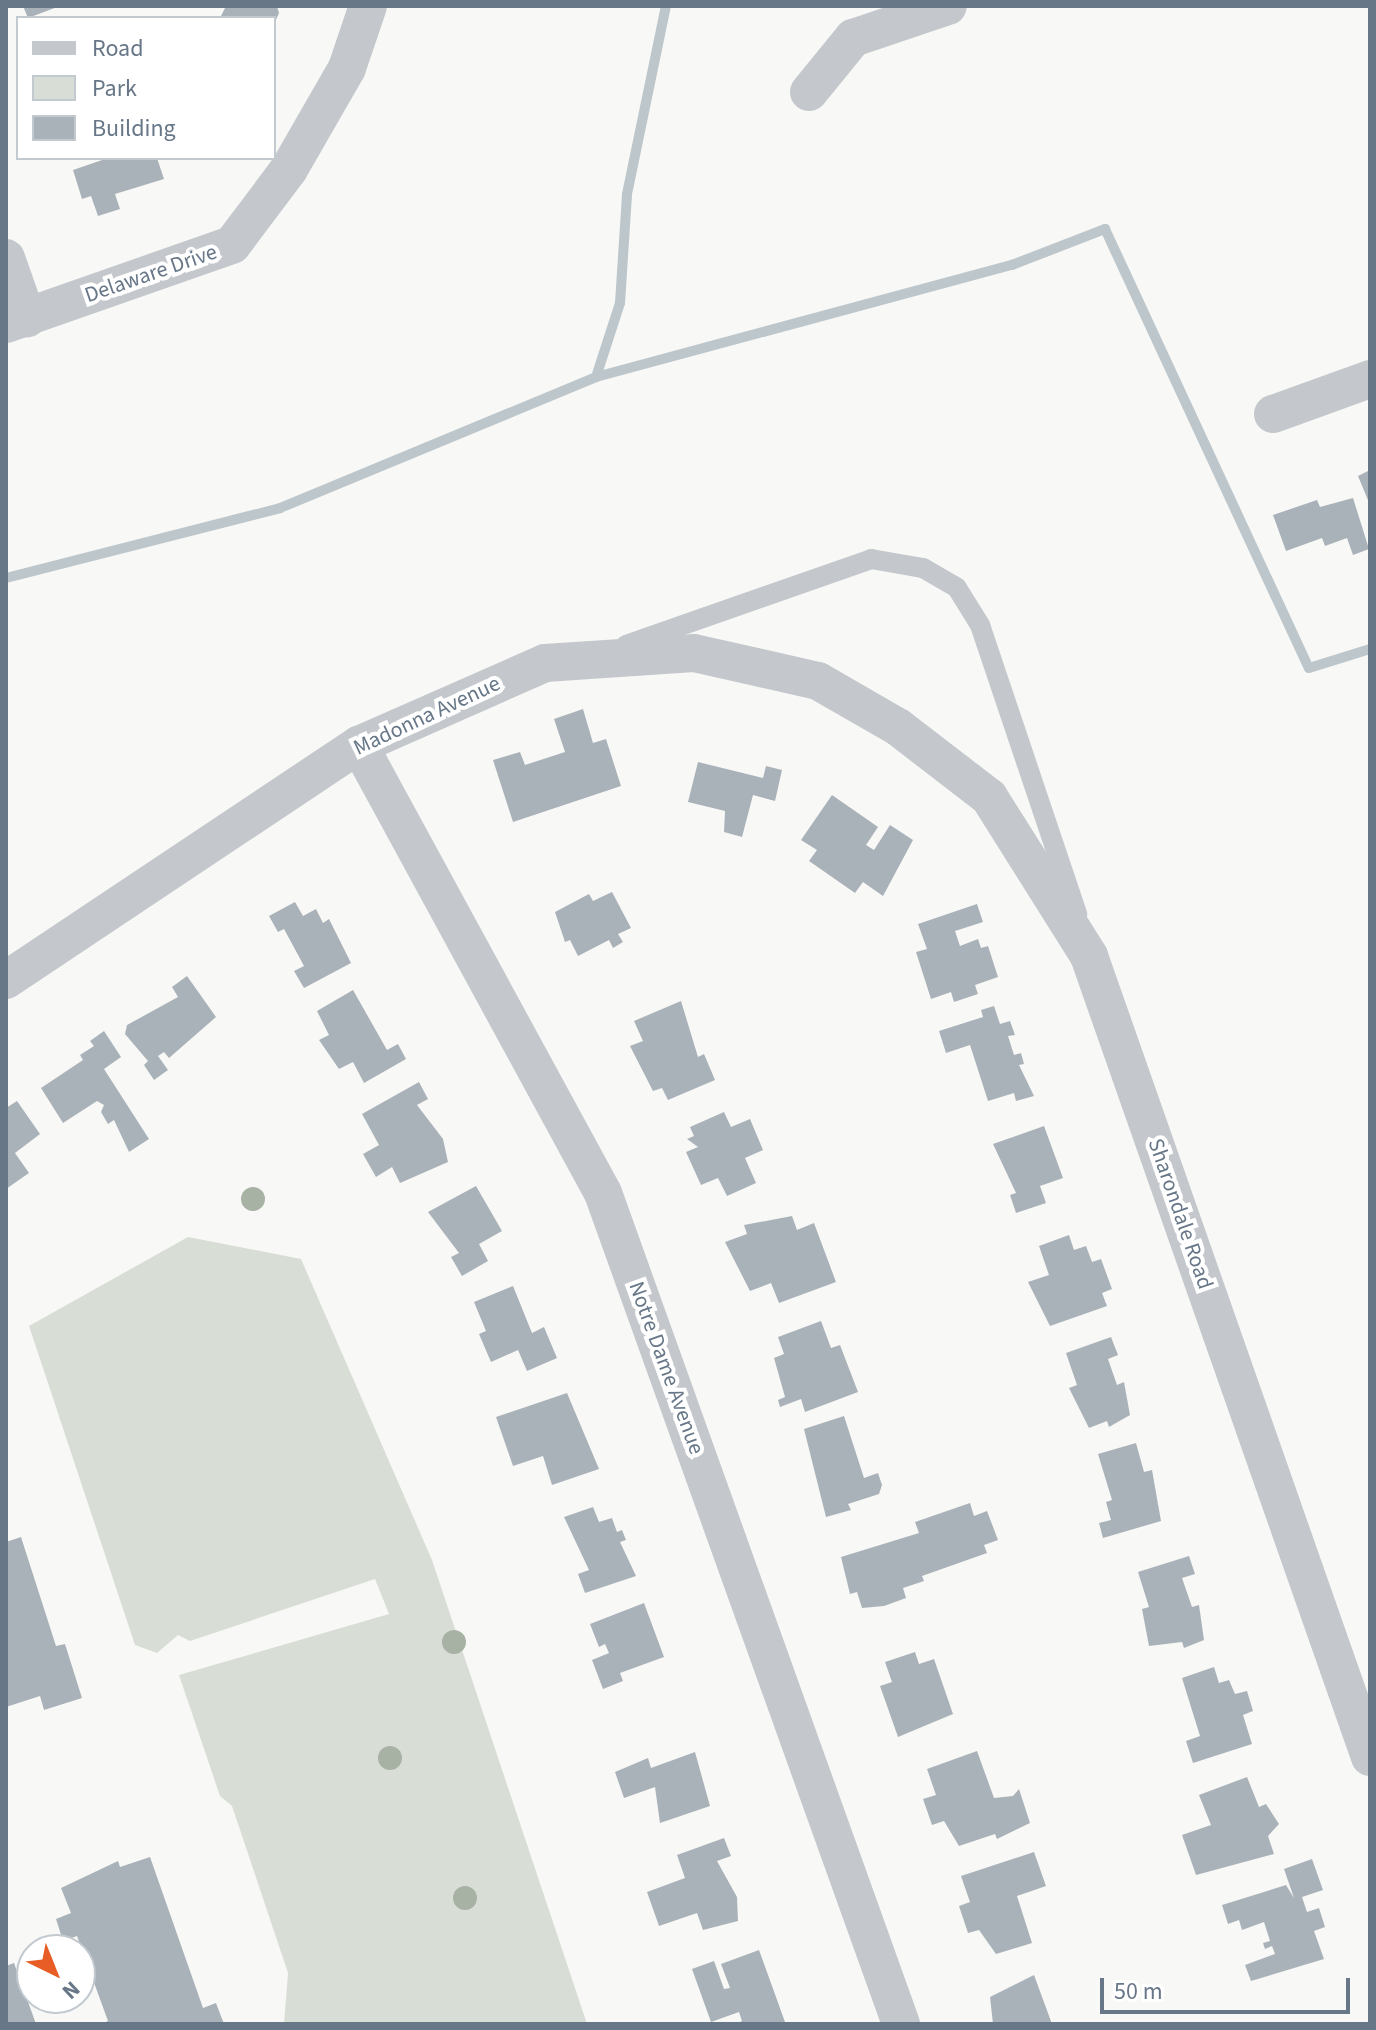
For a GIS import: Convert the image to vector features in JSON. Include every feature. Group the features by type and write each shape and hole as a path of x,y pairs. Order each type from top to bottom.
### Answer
{"street":[{"name":"Delaware Drive","path":"16,321 232,245 289,169 347,68 368,6"},
{"path":"809,92 858,22 948,6"},
{"path":"6,258 16,321"},
{"path":"1273,414 1370,379"},
{"name":"Madonna Avenue","path":"6,980 359,745 545,663 694,653 818,681 898,727"},
{"name":"Sharondale Road","path":"898,727 989,797 1089,956 1370,1757"},
{"name":"Notre Dame Avenue","path":"359,745 603,1193 901,2024"}],"lane":[{"path":"584,660 871,559 923,568 957,588 980,625 1089,956"}],"green space":[{"path":"188,1237 301,1259 432,1560 587,2024 284,2024 288,1973 232,1806 220,1796 179,1675 389,1614 375,1579 190,1641 178,1635 157,1653 135,1645 29,1326"}],"building":[{"path":"23,6 60,6 33,16 27,16"},
{"path":"226,6 277,6 279,13 276,20 276,16 221,16"},
{"path":"102,160 158,160 164,179 115,194 120,209 98,216 91,196 82,199 73,170"},
{"path":"1370,470 1370,505 1358,476"},
{"path":"1353,498 1369,549 1353,555 1347,538 1325,546 1322,538 1286,551 1273,515 1317,500 1320,507"},
{"path":"583,709 593,743 606,739 621,786 513,822 493,760 520,752 525,765 565,752 554,719"},
{"path":"698,762 763,778 766,766 782,770 775,801 753,795 742,837 724,832 725,811 688,802"},
{"path":"832,795 878,827 866,845 874,850 890,825 913,840 883,896 863,882 855,893 809,861 817,850 801,840"},
{"path":"612,892 631,928 618,934 623,942 613,948 609,940 578,956 570,940 565,942 555,912 589,894 593,901"},
{"path":"295,902 303,916 316,909 323,923 329,919 351,963 304,988 294,971 304,966 284,929 278,932 269,916"},
{"path":"977,904 983,922 955,931 960,946 978,939 981,948 988,946 998,977 975,985 978,994 954,1002 951,992 931,999 916,952 927,949 918,924"},
{"path":"187,976 216,1017 169,1058 164,1052 158,1056 168,1070 154,1080 144,1065 148,1061 125,1034 127,1025 178,997 172,987"},
{"path":"353,990 387,1050 398,1044 406,1059 364,1083 353,1062 339,1069 319,1040 329,1035 317,1011"},
{"path":"681,1001 698,1057 704,1054 715,1080 668,1100 662,1088 653,1091 630,1046 643,1041 634,1021"},
{"path":"994,1006 1000,1024 1010,1021 1015,1035 1008,1036 1014,1055 1021,1053 1024,1064 1019,1065 1034,1096 1016,1101 1014,1093 988,1101 970,1045 946,1053 939,1031 983,1017 981,1010"},
{"path":"104,1031 121,1057 104,1069 149,1139 129,1152 114,1120 108,1124 101,1112 104,1105 97,1101 63,1123 41,1088 83,1060 80,1055 94,1046 90,1041"},
{"path":"419,1082 428,1099 417,1105 443,1139 448,1162 400,1183 392,1167 376,1177 363,1154 379,1145 362,1114"},
{"path":"17,1101 40,1134 15,1153 29,1173 6,1189 6,1108"},
{"path":"724,1112 731,1127 750,1119 763,1150 745,1158 756,1183 727,1196 718,1178 701,1185 686,1152 698,1147 687,1139 694,1136 690,1127"},
{"path":"1044,1126 1063,1178 1040,1186 1046,1203 1016,1213 1010,1195 1016,1193 993,1144"},
{"path":"476,1186 502,1231 479,1244 488,1261 462,1276 451,1257 459,1253 428,1212"},
{"path":"792,1216 797,1230 814,1223 836,1282 779,1303 771,1283 750,1291 725,1242 747,1234 744,1225"},
{"path":"1069,1235 1074,1250 1086,1246 1092,1262 1101,1259 1112,1289 1102,1293 1107,1306 1050,1326 1028,1282 1049,1275 1039,1246"},
{"path":"513,1286 532,1333 544,1327 557,1358 527,1371 518,1350 491,1362 479,1334 486,1331 474,1302"},
{"path":"821,1321 831,1348 840,1345 858,1392 805,1412 801,1399 780,1407 778,1400 785,1397 774,1358 784,1354 778,1337"},
{"path":"1111,1337 1118,1355 1108,1359 1117,1385 1124,1382 1130,1415 1109,1427 1107,1421 1089,1428 1069,1388 1077,1385 1066,1353"},
{"path":"567,1393 599,1469 552,1485 543,1456 513,1466 496,1417"},
{"path":"844,1416 864,1478 878,1473 882,1485 879,1494 848,1504 851,1510 826,1517 804,1429"},
{"path":"1136,1443 1144,1472 1152,1470 1161,1521 1103,1538 1099,1523 1111,1520 1106,1502 1112,1500 1098,1454"},
{"path":"970,1503 974,1516 987,1511 998,1540 984,1545 987,1553 922,1576 924,1581 903,1588 906,1598 884,1606 862,1608 857,1592 850,1594 841,1557 919,1533 915,1522"},
{"path":"593,1507 599,1522 612,1518 617,1532 622,1530 626,1540 620,1542 636,1576 585,1593 578,1574 589,1570 564,1517"},
{"path":"21,1537 56,1646 65,1644 82,1698 44,1710 40,1696 6,1707 6,1542"},
{"path":"1189,1556 1195,1574 1182,1578 1192,1607 1199,1605 1204,1640 1184,1648 1182,1642 1149,1646 1142,1609 1149,1607 1138,1572"},
{"path":"644,1603 664,1657 620,1673 623,1681 603,1689 592,1660 609,1653 605,1644 599,1647 590,1624"},
{"path":"915,1652 919,1664 934,1659 953,1714 898,1737 880,1686 892,1682 885,1662"},
{"path":"1214,1667 1219,1683 1229,1680 1235,1694 1247,1691 1253,1711 1243,1715 1252,1744 1193,1763 1186,1741 1200,1736 1182,1678"},
{"path":"977,1751 994,1798 1013,1796 1019,1789 1030,1823 997,1839 995,1834 959,1846 944,1821 932,1825 923,1799 936,1795 927,1769"},
{"path":"695,1752 710,1806 660,1823 655,1787 624,1798 615,1772 648,1758 651,1768"},
{"path":"1247,1777 1259,1807 1266,1804 1279,1824 1268,1836 1274,1854 1196,1875 1182,1835 1211,1825 1199,1795"},
{"path":"724,1838 731,1856 717,1861 737,1897 738,1921 703,1930 697,1913 659,1926 647,1892 685,1878 677,1855"},
{"path":"1034,1852 1046,1886 1017,1896 1032,1943 996,1954 979,1930 968,1933 959,1906 970,1902 961,1876"},
{"path":"150,1857 203,2008 216,2003 224,2024 101,2024 108,2021 96,1988 96,1934 61,1934 56,1919 71,1913 61,1888 118,1861 120,1867"},
{"path":"1312,1859 1323,1890 1302,1897 1307,1912 1319,1908 1325,1927 1314,1931 1324,1959 1251,1981 1245,1965 1275,1954 1272,1946 1265,1949 1263,1943 1270,1941 1264,1922 1242,1930 1239,1920 1228,1924 1222,1905 1286,1885 1294,1898 1284,1869"},
{"path":"759,1950 785,2022 736,2024 742,2021 739,2012 711,2022 692,1969 714,1961 724,1989 730,1988 721,1964"},
{"path":"14,1963 16,1969 16,2014 32,2014 36,2024 6,2024 6,1966"},
{"path":"1034,1975 1052,2024 993,2024 990,1997"}],"waterway":[{"path":"596,377 620,303 627,194 666,6"},
{"path":"6,578 280,508 596,377 1012,265 1105,229 1309,668 1370,649"}]}
